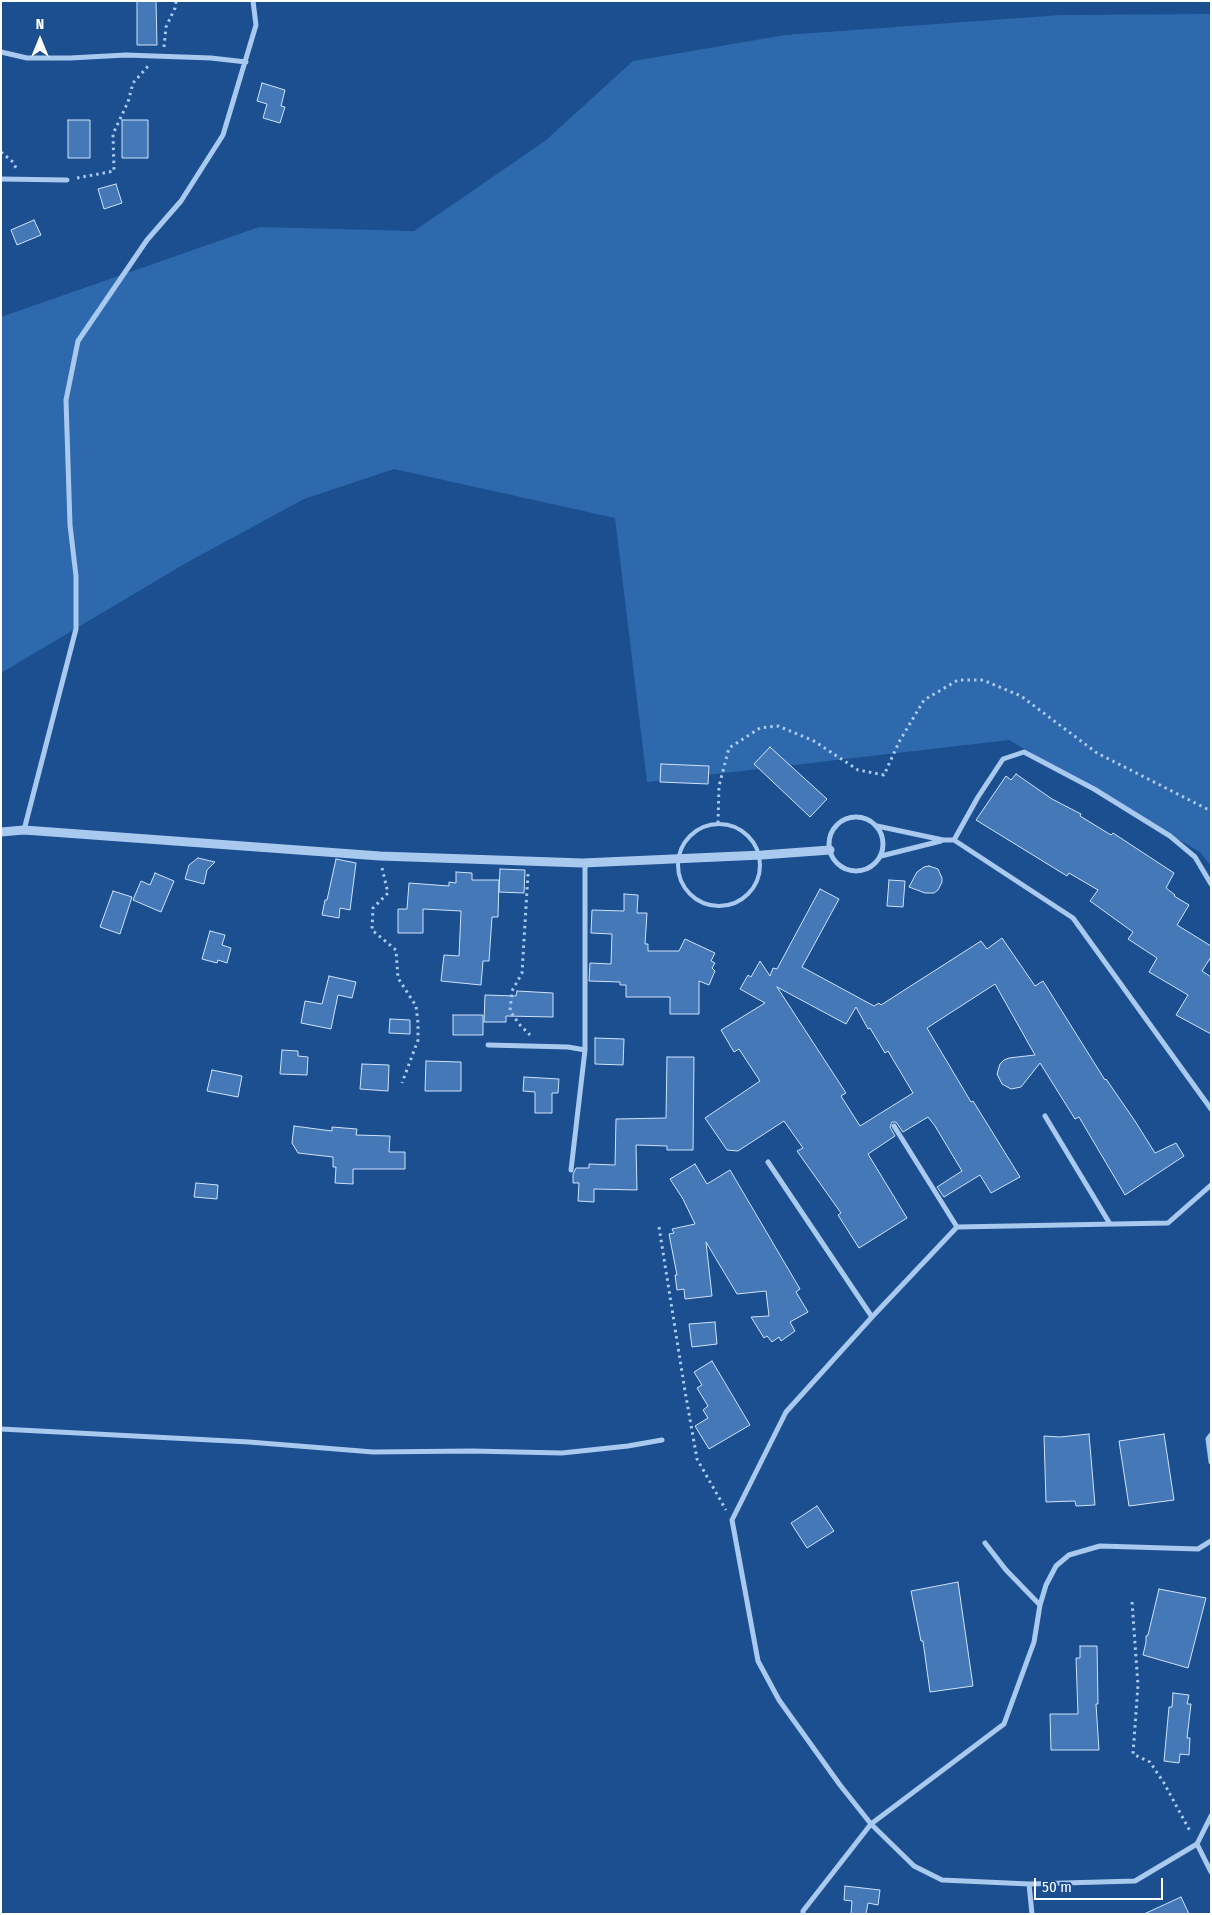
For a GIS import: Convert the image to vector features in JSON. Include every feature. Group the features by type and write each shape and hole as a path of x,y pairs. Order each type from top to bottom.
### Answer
{"street":[{"path":"24,830 76,629 76,576 70,525 66,400 78,341 147,240 181,201 223,135 256,25 253,1"},
{"path":"1,52 26,58 126,55 211,58 246,62"},
{"path":"1,179 67,180"},
{"path":"954,840 978,797 1003,759 1024,752 1094,789 1170,836 1195,857 1211,884"},
{"path":"855,817 870,821 876,826 883,840 881,856 876,863 869,868 853,871 838,864 830,850 831,834 841,822 855,817"},
{"path":"876,826 943,840 954,840 1074,918 1211,1110"},
{"path":"1,832 24,830 380,856 584,863 830,850"},
{"path":"881,856 943,840"},
{"path":"571,1170 585,1050 584,863"},
{"path":"488,1045 540,1045 585,1050"},
{"path":"1045,1116 1110,1224"},
{"path":"894,1126 957,1227"},
{"path":"768,1162 872,1317"},
{"path":"1211,1185 1168,1223 957,1227 786,1412 732,1520 758,1661 779,1700 840,1785 871,1824 914,1866 942,1880 1029,1884 1135,1881 1197,1844 1211,1816"},
{"path":"1,1428 249,1442 373,1452 472,1451 562,1453 628,1446 662,1440"},
{"path":"1211,1435 1208,1439 1211,1462"},
{"path":"803,1914 803,1911 871,1824 1004,1724 1034,1642 1040,1605 1046,1585 1056,1566 1069,1555 1100,1546 1198,1549 1211,1541"},
{"path":"985,1543 1006,1570 1040,1605"},
{"path":"1197,1844 1211,1872"},
{"path":"1029,1884 1032,1914"}],"lane":[{"path":"731,824 743,830 752,838 758,855 761,864 759,878 752,891 741,900 728,906 713,906 699,902 688,893 680,881 677,867 684,841 694,831 705,825 731,824"}],"path":[{"path":"164,50 166,27 175,8 176,1"},
{"path":"67,180 114,171 113,134 128,102 132,84 150,64 170,56"},
{"path":"1,152 13,162 16,169 15,179"},
{"path":"718,823 719,786 729,748 760,728 778,726 814,741 858,770 884,775 898,742 924,700 958,680 983,680 1020,696 1097,753 1211,811"},
{"path":"380,856 388,892 373,908 372,930 396,950 398,978 416,1006 418,1023 418,1040 402,1083"},
{"path":"528,861 522,972 512,991 510,1011 519,1024 540,1045"},
{"path":"660,1227 684,1391 697,1459 732,1520"},
{"path":"1132,1602 1138,1685 1133,1754 1150,1762 1164,1783 1197,1844"}],"shaded area":[{"path":"1211,14 1211,866 1200,852 1009,740 647,782 615,518 394,469 304,499 186,563 1,673 1,317 259,227 414,231 545,141 633,61 785,35 1061,15"}],"building":[{"path":"137,1 156,1 157,45 137,45"},
{"path":"262,83 285,90 281,106 285,107 280,123 263,118 267,104 257,101"},
{"path":"68,120 90,120 90,158 68,158"},
{"path":"122,120 148,120 148,158 122,158"},
{"path":"116,184 122,203 104,209 98,189"},
{"path":"34,220 41,235 17,245 11,230"},
{"path":"770,747 827,799 810,817 754,764"},
{"path":"661,764 709,766 708,784 660,782"},
{"path":"1016,774 1052,799 1081,814 1080,816 1111,835 1113,833 1174,873 1166,888 1174,896 1189,905 1177,925 1211,946 1211,957 1202,971 1211,977 1211,1034 1176,1015 1188,995 1149,972 1157,958 1128,939 1133,932 1090,901 1098,890 1069,873 1067,876 976,820 1006,776 1011,780"},
{"path":"198,858 215,862 207,870 204,884 185,879 189,865"},
{"path":"336,859 356,863 350,910 340,908 339,918 322,915"},
{"path":"929,866 938,869 942,878 938,890 934,893 925,893 909,887 917,872"},
{"path":"500,869 525,870 524,893 499,892"},
{"path":"456,872 472,873 472,880 499,880 498,917 492,917 489,961 483,961 481,985 441,981 444,955 459,956 461,911 423,909 423,933 398,933 398,909 407,909 409,883 449,886 449,882 456,883"},
{"path":"155,873 174,881 161,912 133,900 141,881 150,885"},
{"path":"889,880 905,881 903,907 887,906"},
{"path":"820,889 839,899 802,967 874,1006 879,1003 881,1005 981,941 987,949 1002,938 1035,986 1043,981 1105,1080 1135,1121 1155,1153 1176,1143 1184,1156 1125,1195 1079,1117 1075,1119 1040,1063 1021,1087 1011,1089 1002,1084 997,1074 1000,1064 1004,1060 1035,1055 995,984 927,1028 971,1102 973,1101 1020,1177 991,1193 980,1175 944,1197 937,1187 962,1171 935,1126 928,1117 903,1132 896,1122 892,1122 890,1127 895,1136 868,1154 907,1218 859,1248 838,1215 841,1213 797,1151 803,1148 784,1121 738,1151 727,1150 705,1118 760,1081 739,1049 734,1052 721,1030 765,1003 740,989 748,975 751,977 760,961 770,976 773,968 777,969","holes":["777,987 846,1024 856,1007 868,1029 870,1028 885,1053 888,1051 913,1093 860,1126 841,1096 846,1093"]},
{"path":"113,891 132,897 120,934 100,927"},
{"path":"624,894 638,895 637,913 647,913 645,944 648,944 648,951 679,951 685,939 715,953 711,961 715,963 712,968 715,971 709,985 699,981 699,1014 670,1014 670,997 626,997 626,985 620,985 620,982 589,981 590,963 611,964 612,934 591,933 592,910 624,911"},
{"path":"210,931 225,935 222,945 231,948 227,963 218,960 217,963 202,959"},
{"path":"329,976 356,982 352,998 338,995 331,1029 301,1023 305,1001 322,1004"},
{"path":"517,991 553,993 553,1017 506,1016 506,1022 484,1022 485,995 516,996"},
{"path":"453,1015 483,1015 483,1035 453,1035"},
{"path":"390,1019 410,1020 410,1034 389,1033"},
{"path":"595,1038 624,1039 623,1065 595,1064"},
{"path":"282,1050 298,1051 298,1056 308,1057 307,1075 280,1074"},
{"path":"667,1057 694,1057 693,1150 667,1150 667,1146 636,1145 637,1190 594,1189 594,1202 578,1201 579,1183 573,1183 573,1174 576,1168 589,1168 589,1164 615,1165 616,1119 666,1118"},
{"path":"426,1061 461,1062 461,1091 425,1091"},
{"path":"362,1064 389,1065 388,1091 360,1089"},
{"path":"212,1070 242,1076 238,1097 207,1091"},
{"path":"524,1077 559,1079 558,1093 552,1093 552,1113 535,1113 535,1092 523,1091"},
{"path":"294,1126 332,1131 332,1127 357,1129 356,1135 390,1136 389,1152 405,1152 405,1169 353,1169 353,1184 335,1183 336,1167 333,1167 333,1157 298,1153 292,1143"},
{"path":"695,1164 707,1184 730,1170 800,1289 796,1292 808,1312 790,1322 795,1331 781,1341 779,1337 772,1342 767,1336 764,1338 751,1317 769,1316 766,1291 737,1294 706,1242 712,1296 685,1299 684,1289 677,1290 675,1275 677,1275 669,1234 674,1233 672,1229 695,1224 683,1199 670,1179"},
{"path":"196,1183 218,1185 217,1199 194,1197"},
{"path":"715,1322 717,1344 692,1347 689,1324"},
{"path":"712,1361 750,1425 709,1449 695,1426 708,1418 703,1410 708,1406 697,1388 702,1385 694,1372"},
{"path":"1089,1434 1095,1505 1076,1506 1075,1501 1046,1502 1044,1436 1060,1437"},
{"path":"1164,1434 1174,1500 1129,1506 1119,1441"},
{"path":"817,1506 834,1531 807,1548 791,1523"},
{"path":"958,1582 973,1686 930,1692 923,1641 921,1641 911,1591"},
{"path":"1159,1589 1206,1598 1188,1668 1143,1655 1146,1636 1148,1635"},
{"path":"1080,1646 1097,1646 1098,1704 1096,1704 1099,1750 1051,1750 1050,1714 1078,1714 1076,1658 1080,1658"},
{"path":"1173,1693 1189,1695 1187,1704 1191,1704 1187,1738 1190,1738 1189,1755 1180,1754 1179,1763 1164,1761 1169,1707 1172,1707"},
{"path":"845,1886 880,1890 878,1905 868,1903 866,1914 851,1914 852,1901 844,1900"},
{"path":"1181,1897 1189,1914 1144,1914"}]}
